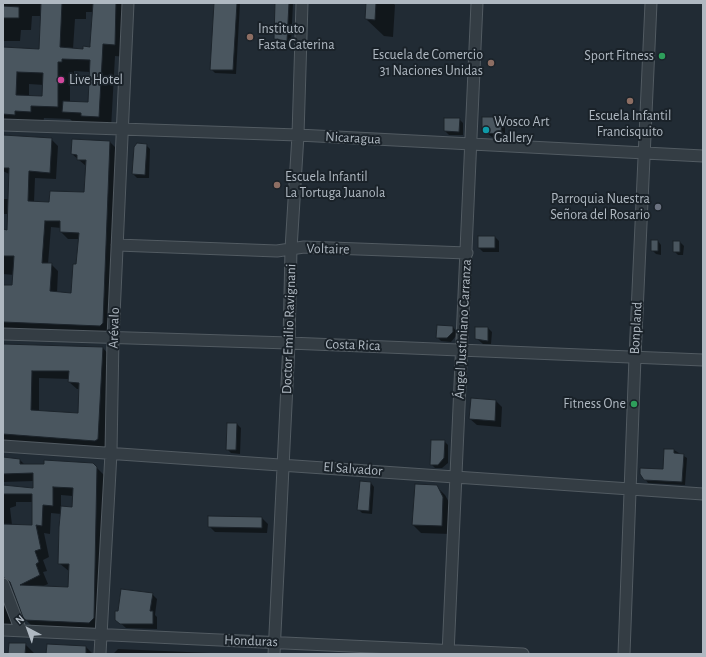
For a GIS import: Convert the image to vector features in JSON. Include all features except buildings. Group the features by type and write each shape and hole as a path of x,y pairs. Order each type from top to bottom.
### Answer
{"street":[{"name":"Arévalo","path":"100,654 111,453 113,338 128,3"},
{"name":"Doctor Emilio Ravignani","path":"274,654 289,343 291,249 298,135 302,3"},
{"name":"Ángel Justiniano Carranza","path":"448,652 461,350 467,254 470,144 477,3"},
{"name":"Bonpland","path":"624,654 634,357 645,153 651,3"},
{"name":"Nicaragua","path":"3,125 298,135 703,156"},
{"name":"Voltaire","path":"117,245 277,251 304,247 467,254"},
{"name":"Costa Rica","path":"3,334 289,343 703,360"},
{"name":"El Salvador","path":"3,446 703,494"},
{"path":"3,584 21,631"},
{"name":"Honduras","path":"3,630 100,636 274,642 448,652 523,654"}],"place":[{"name":"Instituto Fasta Caterina","path":"250,37"},
{"name":"Sport Fitness","path":"662,56"},
{"name":"Escuela de Comercio 31 Naciones Unidas","path":"491,63"},
{"name":"Live Hotel","path":"61,80"},
{"name":"Escuela Infantil Francisquito","path":"630,101"},
{"name":"Wosco Art Gallery","path":"486,130"},
{"name":"Escuela Infantil La Tortuga Juanola","path":"277,185"},
{"name":"Parroquia Nuestra Señora del Rosario","path":"658,207"},
{"name":"Fitness One","path":"634,404"}]}
